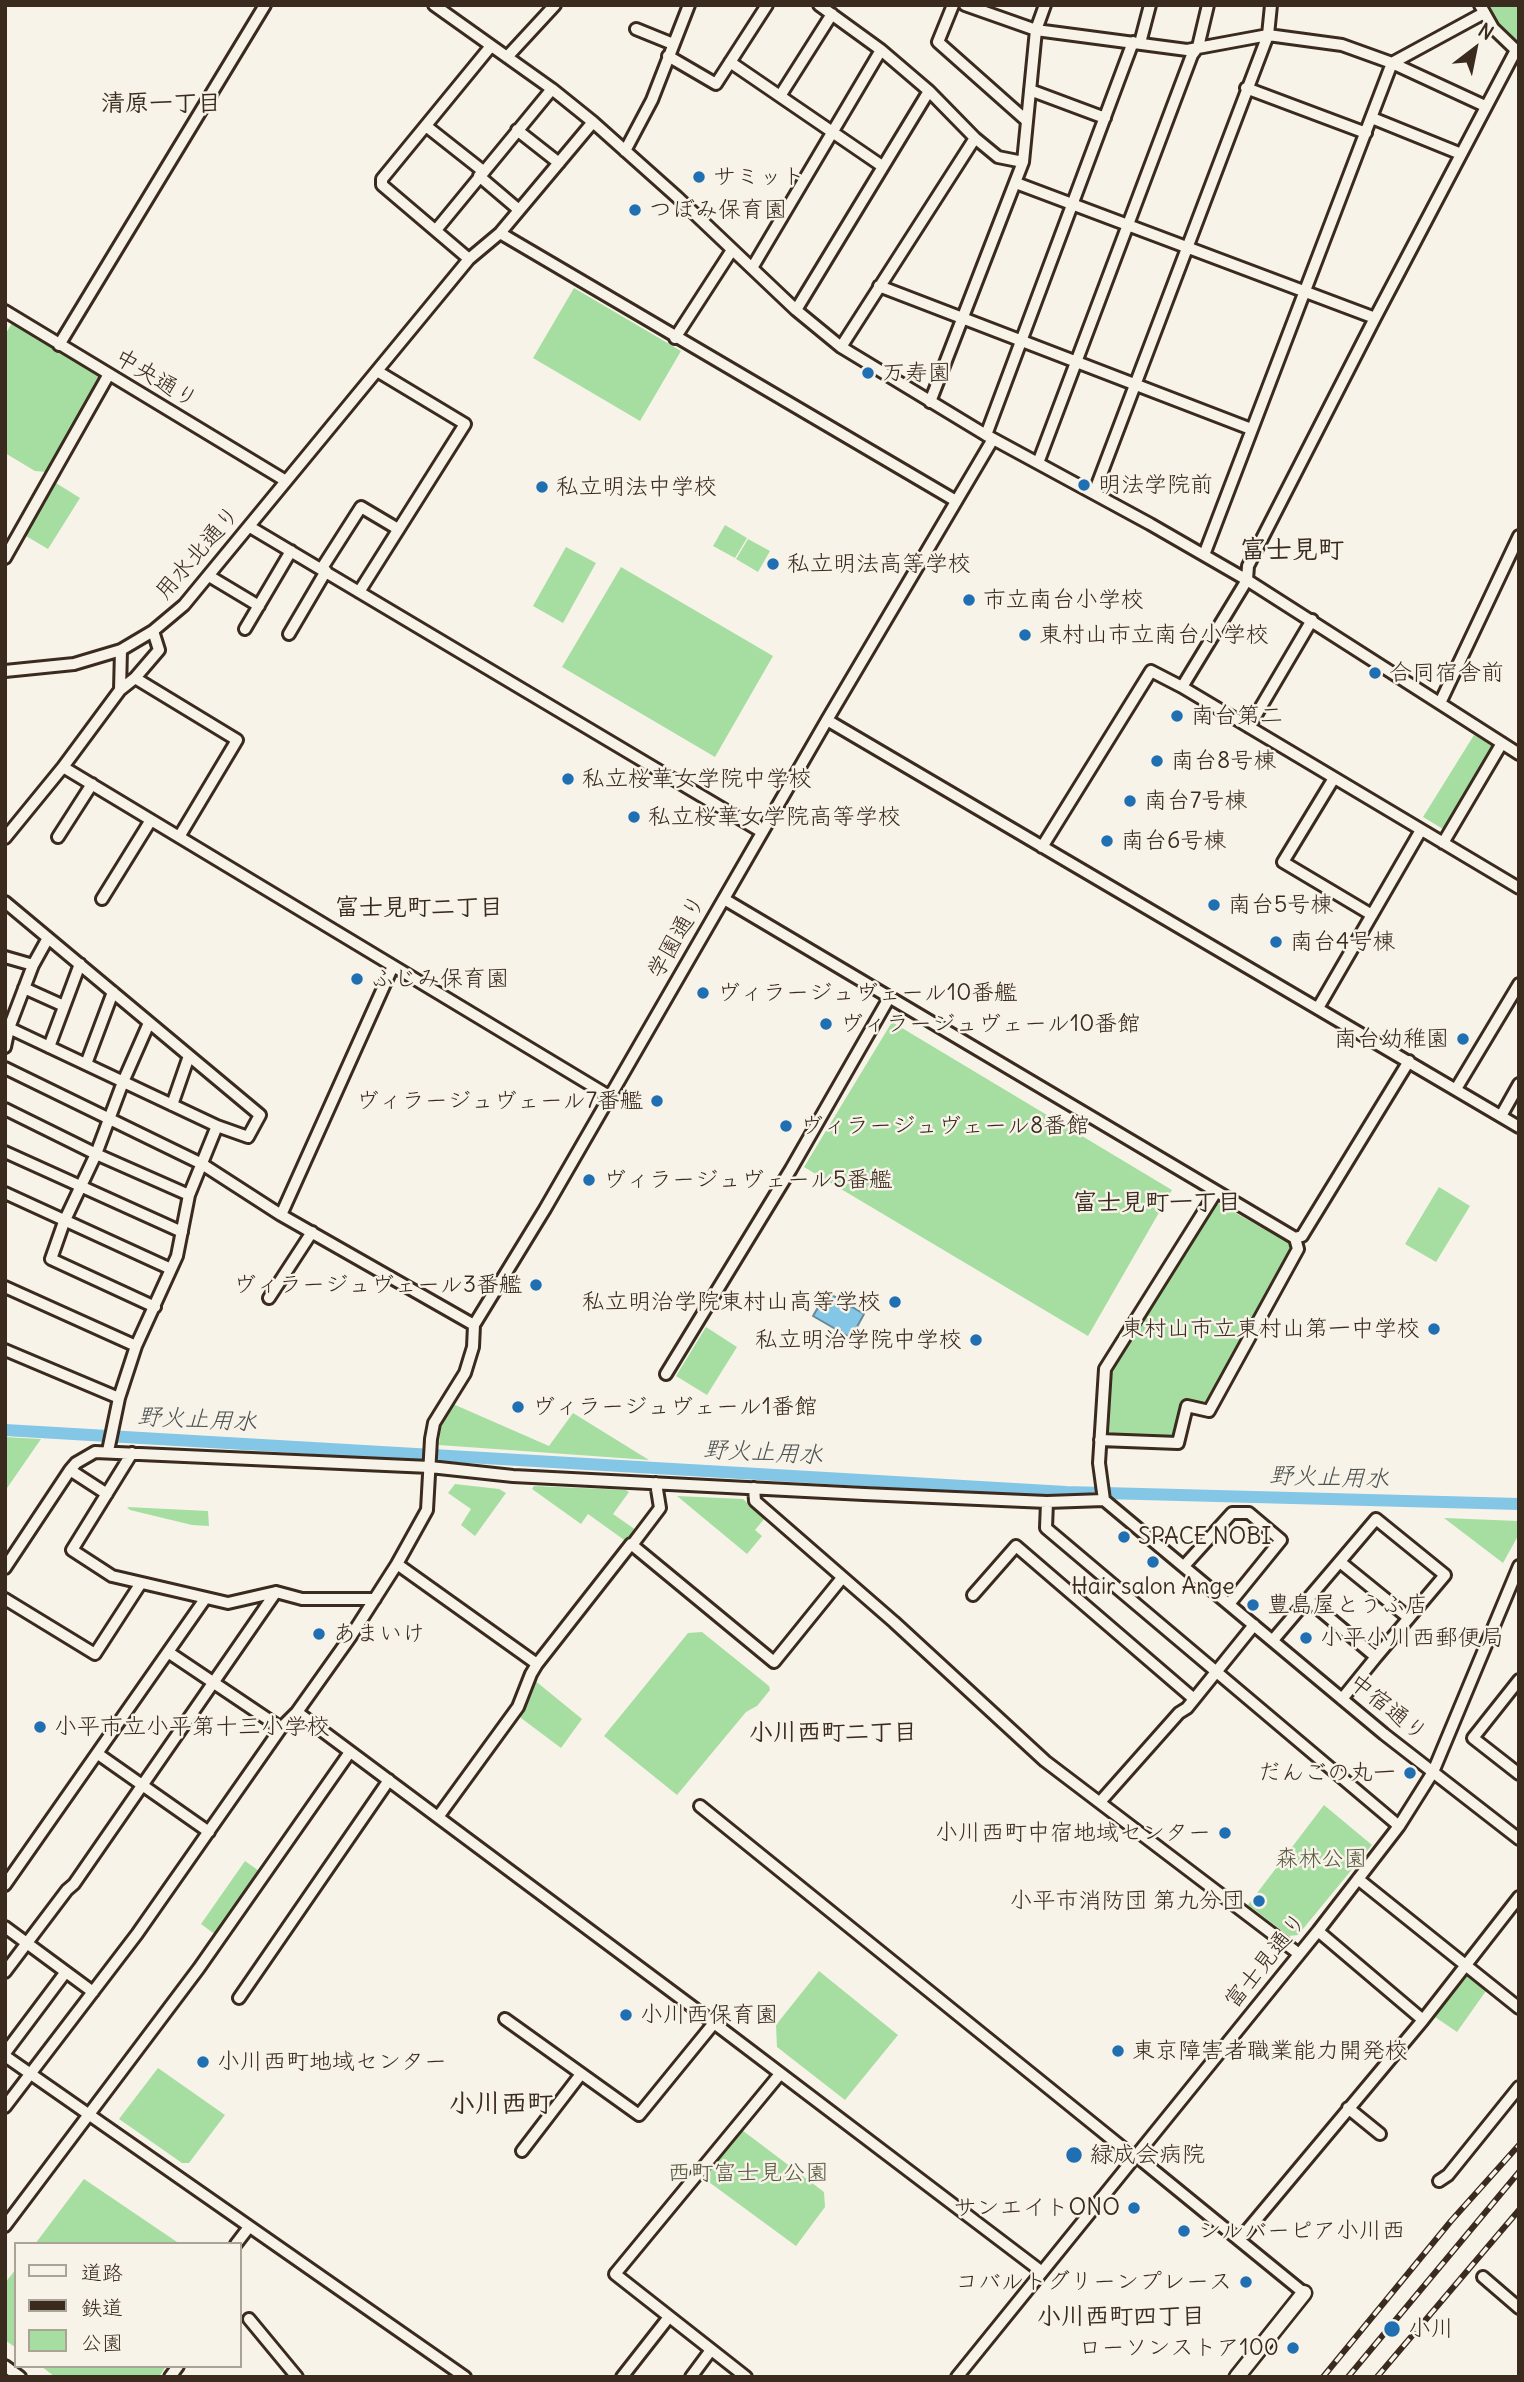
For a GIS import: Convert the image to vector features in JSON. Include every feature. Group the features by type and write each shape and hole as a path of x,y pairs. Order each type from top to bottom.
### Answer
{"main road":[{"path":"1237,2377 1304,2293"}],"street":[{"path":"59,345 265,5"},
{"path":"434,5 552,89 593,122 796,310 841,347 989,437 1247,580 1519,754"},
{"path":"507,57 555,5"},
{"path":"625,151 652,100 690,5"},
{"path":"668,56 716,84 767,5"},
{"path":"819,5 881,50 929,91 975,138 998,157 1023,162"},
{"path":"953,5 938,42 1027,121"},
{"path":"965,5 1036,30 1187,50 1268,35 1342,45 1392,63 1485,106"},
{"path":"930,402 1023,162 1036,30 1045,5"},
{"name":"学園通り","path":"5,2107 93,1992 281,1728 297,1712 397,1564 426,1510 431,1439 435,1423 465,1373 473,1347 474,1325 545,1209 956,501 989,437 1021,341 1150,5"},
{"path":"1038,463 1192,55 1198,47 1208,5"},
{"path":"1094,493 1268,35 1271,5"},
{"path":"1182,687 1247,580 1248,566 1485,106 1517,52 1493,28 1482,9 1392,63 1204,555"},
{"path":"780,96 832,13"},
{"path":"636,29 673,44"},
{"path":"469,259 382,185 382,178 491,46"},
{"path":"752,268 881,50"},
{"path":"730,62 882,166"},
{"path":"1246,88 1366,132"},
{"path":"436,230 552,89"},
{"path":"1030,90 1105,118"},
{"path":"796,310 929,91"},
{"path":"1372,118 1461,154"},
{"name":"用水北通り","path":"5,671 74,664 121,650 153,631 184,606 469,259 500,233 593,122"},
{"path":"426,126 519,210"},
{"path":"517,130 559,163"},
{"path":"841,347 975,138"},
{"path":"1016,183 1375,318"},
{"path":"500,233 674,338 956,501"},
{"path":"674,338 732,250"},
{"path":"879,286 1251,429"},
{"name":"中央通り","path":"7,316 286,481"},
{"path":"5,558 109,374"},
{"path":"359,592 465,424 373,374"},
{"path":"289,634 361,507 398,529"},
{"path":"250,527 762,832"},
{"path":"1440,703 1519,536"},
{"path":"245,629 291,551"},
{"path":"209,576 259,606"},
{"path":"1250,727 1312,620"},
{"path":"5,838 63,767 120,690 135,678 159,650 153,631"},
{"path":"120,690 121,650"},
{"path":"1042,847 1151,671 1519,888"},
{"path":"135,678 237,740 179,837"},
{"path":"827,720 1519,1127"},
{"path":"1443,843 1502,743"},
{"path":"63,767 609,1096"},
{"path":"1335,778 1283,862 1372,915"},
{"path":"58,837 92,784"},
{"path":"103,899 151,820"},
{"path":"1318,1008 1421,830"},
{"path":"724,899 1295,1238 1298,1249 1209,1410 1187,1406 1178,1443 1100,1440"},
{"path":"5,902 260,1115 248,1137 217,1126 9,1028"},
{"path":"5,1046 9,1028 33,965 48,938"},
{"path":"5,957 33,965"},
{"path":"49,1046 80,964"},
{"path":"281,1215 393,966"},
{"path":"1456,1089 1519,984"},
{"path":"24,988 64,1006"},
{"path":"86,1064 113,992"},
{"path":"666,1374 791,1169 889,998"},
{"path":"149,1023 96,1154 64,1222 51,1259 155,1307"},
{"path":"172,1105 189,1056"},
{"path":"1295,1238 1302,1236 1409,1061"},
{"path":"5,1068 202,1164 281,1215 474,1325"},
{"path":"1501,1116 1519,1084"},
{"path":"5,1109 96,1154 189,1195"},
{"path":"5,1567 70,1470 87,1455 110,1441 119,1398 136,1346 180,1250 189,1195 217,1126"},
{"path":"5,1152 181,1232"},
{"path":"110,1441 132,1453 430,1463 513,1476 1047,1502 1102,1494 1100,1440 1105,1369 1216,1192"},
{"path":"5,1193 171,1269"},
{"path":"270,1298 312,1232"},
{"path":"5,1287 136,1346"},
{"path":"5,1350 119,1398"},
{"path":"132,1453 72,1550 112,1576 228,1603 276,1592 302,1599 375,1599"},
{"path":"70,1470 107,1494"},
{"path":"438,1816 518,1707 537,1664 660,1508 656,1483"},
{"path":"754,1488 755,1500 894,1622 1045,1761 1299,1954"},
{"name":"中宿通り","path":"1102,1494 1342,1699 1519,1839"},
{"path":"1047,1502 1046,1528 1399,1826"},
{"path":"1184,1566 1232,1513 1249,1513 1281,1540 1229,1604"},
{"path":"1273,1640 1376,1519 1445,1575 1342,1699"},
{"path":"632,1545 774,1662 842,1578"},
{"path":"973,1594 1016,1546 1194,1699"},
{"path":"1340,1562 1409,1618"},
{"path":"397,1564 537,1664"},
{"name":"富士見通り","path":"957,2377 1318,1931 1399,1826 1433,1772 1519,1566"},
{"path":"5,1599 95,1654 141,1583"},
{"path":"5,1972 67,1890 74,1885 276,1592"},
{"path":"5,1885 205,1599"},
{"path":"1307,1600 1376,1657"},
{"path":"1100,1802 1194,1699 1254,1625"},
{"path":"168,1652 281,1728"},
{"path":"1519,1680 1473,1738 1519,1774"},
{"path":"297,1712 1042,2272"},
{"path":"5,2225 202,1964 350,1752"},
{"path":"98,1754 209,1832"},
{"path":"239,1998 389,1780"},
{"path":"700,1806 1304,2293"},
{"path":"1359,1879 1519,2008"},
{"path":"1239,2239 1423,2020 1519,1897"},
{"path":"5,1927 93,1992"},
{"path":"1318,1931 1423,2020"},
{"path":"65,1973 5,2054 465,2377"},
{"path":"505,2019 639,2115 714,2023"},
{"path":"522,2151 580,2074"},
{"path":"746,2377 615,2274 780,2074"},
{"path":"1439,2181 1448,2175 1519,2087"},
{"path":"1348,2108 1380,2134"},
{"path":"237,2242 248,2227"},
{"path":"1483,2277 1519,2308"},
{"path":"622,2377 669,2316"},
{"path":"248,2319 297,2377"},
{"path":"691,2377 711,2350"},
{"path":"5,2366 20,2377"}],"green space":[{"path":"1485,5 1519,5 1519,46 1496,27"},
{"path":"574,288 681,351 640,421 533,358"},
{"path":"12,323 100,377 46,472 35,471 5,453 5,335"},
{"path":"56,483 80,498 48,549 26,536"},
{"path":"725,525 747,538 735,558 713,546"},
{"path":"748,539 770,551 758,572 736,559"},
{"path":"566,547 596,563 563,623 533,606"},
{"path":"621,567 773,656 715,757 562,667"},
{"path":"1474,735 1493,746 1443,829 1423,817"},
{"path":"892,1022 1172,1190 1088,1336 804,1167"},
{"path":"1439,1187 1470,1206 1436,1262 1405,1244"},
{"path":"1216,1202 1289,1243 1292,1250 1207,1405 1184,1401 1176,1438 1108,1436 1112,1367"},
{"path":"706,1327 737,1347 707,1395 676,1376"},
{"path":"453,1404 549,1446 573,1413 649,1460 439,1445 441,1426"},
{"path":"5,1437 41,1439 5,1491"},
{"path":"455,1484 499,1489 506,1493 475,1536 461,1525 471,1509 448,1493"},
{"path":"534,1486 626,1490 629,1492 613,1514 636,1530 627,1542 588,1514 581,1524 532,1489"},
{"path":"677,1496 743,1499 765,1518 755,1530 762,1536 747,1554"},
{"path":"127,1507 208,1511 209,1526 192,1525"},
{"path":"1444,1518 1519,1521 1519,1534 1503,1563"},
{"path":"702,1632 769,1686 770,1690 757,1706 746,1712 677,1795 604,1736 688,1633"},
{"path":"533,1679 582,1719 561,1748 521,1718 520,1709"},
{"name":"森林公園","path":"1324,1805 1372,1845 1298,1935 1289,1936 1248,1905"},
{"path":"245,1861 262,1873 216,1935 201,1924"},
{"path":"819,1971 898,2035 845,2100 777,2047 776,2025"},
{"path":"1469,1974 1488,1988 1457,2032 1435,2017"},
{"path":"158,2068 225,2115 189,2163 182,2163 119,2119"},
{"name":"西町富士見公園","path":"742,2130 824,2192 825,2207 796,2246 702,2177"},
{"path":"84,2179 177,2242 37,2242"},
{"path":"14,2272 14,2347 5,2340 5,2283"},
{"path":"44,2368 165,2368 159,2377 55,2377"}],"water":[{"path":"827,1292 864,1314 851,1338 813,1316"}],"waterway":[{"name":"野火止用水","path":"5,1430 1066,1492 1519,1504"}],"railway":[{"path":"1323,2377 1451,2221 1519,2145"},
{"path":"1348,2377 1519,2172"},
{"path":"1377,2377 1519,2210"}],"place":[{"name":"サミット","path":"699,177"},
{"name":"つぼみ保育園","path":"635,210"},
{"name":"万寿園","path":"868,373"},
{"name":"明法学院前","path":"1084,485"},
{"name":"私立明法中学校","path":"542,487"},
{"name":"私立明法高等学校","path":"773,564"},
{"name":"市立南台小学校","path":"969,600"},
{"name":"東村山市立南台小学校","path":"1025,635"},
{"name":"合同宿舎前","path":"1375,673"},
{"name":"南台第二","path":"1177,716"},
{"name":"南台8号棟","path":"1157,761"},
{"name":"私立桜華女学院中学校","path":"568,779"},
{"name":"南台7号棟","path":"1130,801"},
{"name":"私立桜華女学院高等学校","path":"634,817"},
{"name":"南台6号棟","path":"1107,841"},
{"name":"南台5号棟","path":"1214,905"},
{"name":"南台4号棟","path":"1276,942"},
{"name":"ふじみ保育園","path":"357,979"},
{"name":"ヴィラージュヴェール10番艦","path":"703,993"},
{"name":"ヴィラージュヴェール10番館","path":"826,1024"},
{"name":"南台幼稚園","path":"1463,1039"},
{"name":"ヴィラージュヴェール7番艦","path":"657,1101"},
{"name":"ヴィラージュヴェール8番館","path":"786,1126"},
{"name":"ヴィラージュヴェール5番艦","path":"589,1180"},
{"name":"ヴィラージュヴェール3番艦","path":"536,1285"},
{"name":"私立明治学院東村山高等学校","path":"895,1302"},
{"name":"東村山市立東村山第一中学校","path":"1434,1329"},
{"name":"私立明治学院中学校","path":"976,1340"},
{"name":"ヴィラージュヴェール1番館","path":"518,1407"},
{"name":"SPACE NOBI","path":"1124,1537"},
{"name":"Hair salon Ange","path":"1153,1562"},
{"name":"豊島屋とうふ店","path":"1253,1605"},
{"name":"あまいけ","path":"319,1634"},
{"name":"小平小川西郵便局","path":"1306,1638"},
{"name":"小平市立小平第十三小学校","path":"40,1727"},
{"name":"だんごの丸一","path":"1410,1773"},
{"name":"小川西町中宿地域センター","path":"1225,1833"},
{"name":"小平市消防団 第九分団","path":"1259,1901"},
{"name":"小川西保育園","path":"626,2015"},
{"name":"東京障害者職業能力開発校","path":"1118,2051"},
{"name":"小川西町地域センター","path":"203,2062"},
{"name":"緑成会病院","path":"1074,2155"},
{"name":"サンエイトONO","path":"1134,2208"},
{"name":"シルバーピア小川西","path":"1184,2231"},
{"name":"コバルトグリーンプレース","path":"1246,2282"},
{"name":"小川","path":"1392,2329"},
{"name":"ローソンストア100","path":"1293,2348"}],"district":[{"name":"清原一丁目","path":"161,104"},
{"name":"富士見町","path":"1292,551"},
{"name":"富士見町二丁目","path":"419,908"},
{"name":"富士見町一丁目","path":"1157,1203"},
{"name":"小川西町二丁目","path":"833,1733"},
{"name":"小川西町","path":"501,2105"},
{"name":"小川西町四丁目","path":"1121,2317"}]}
